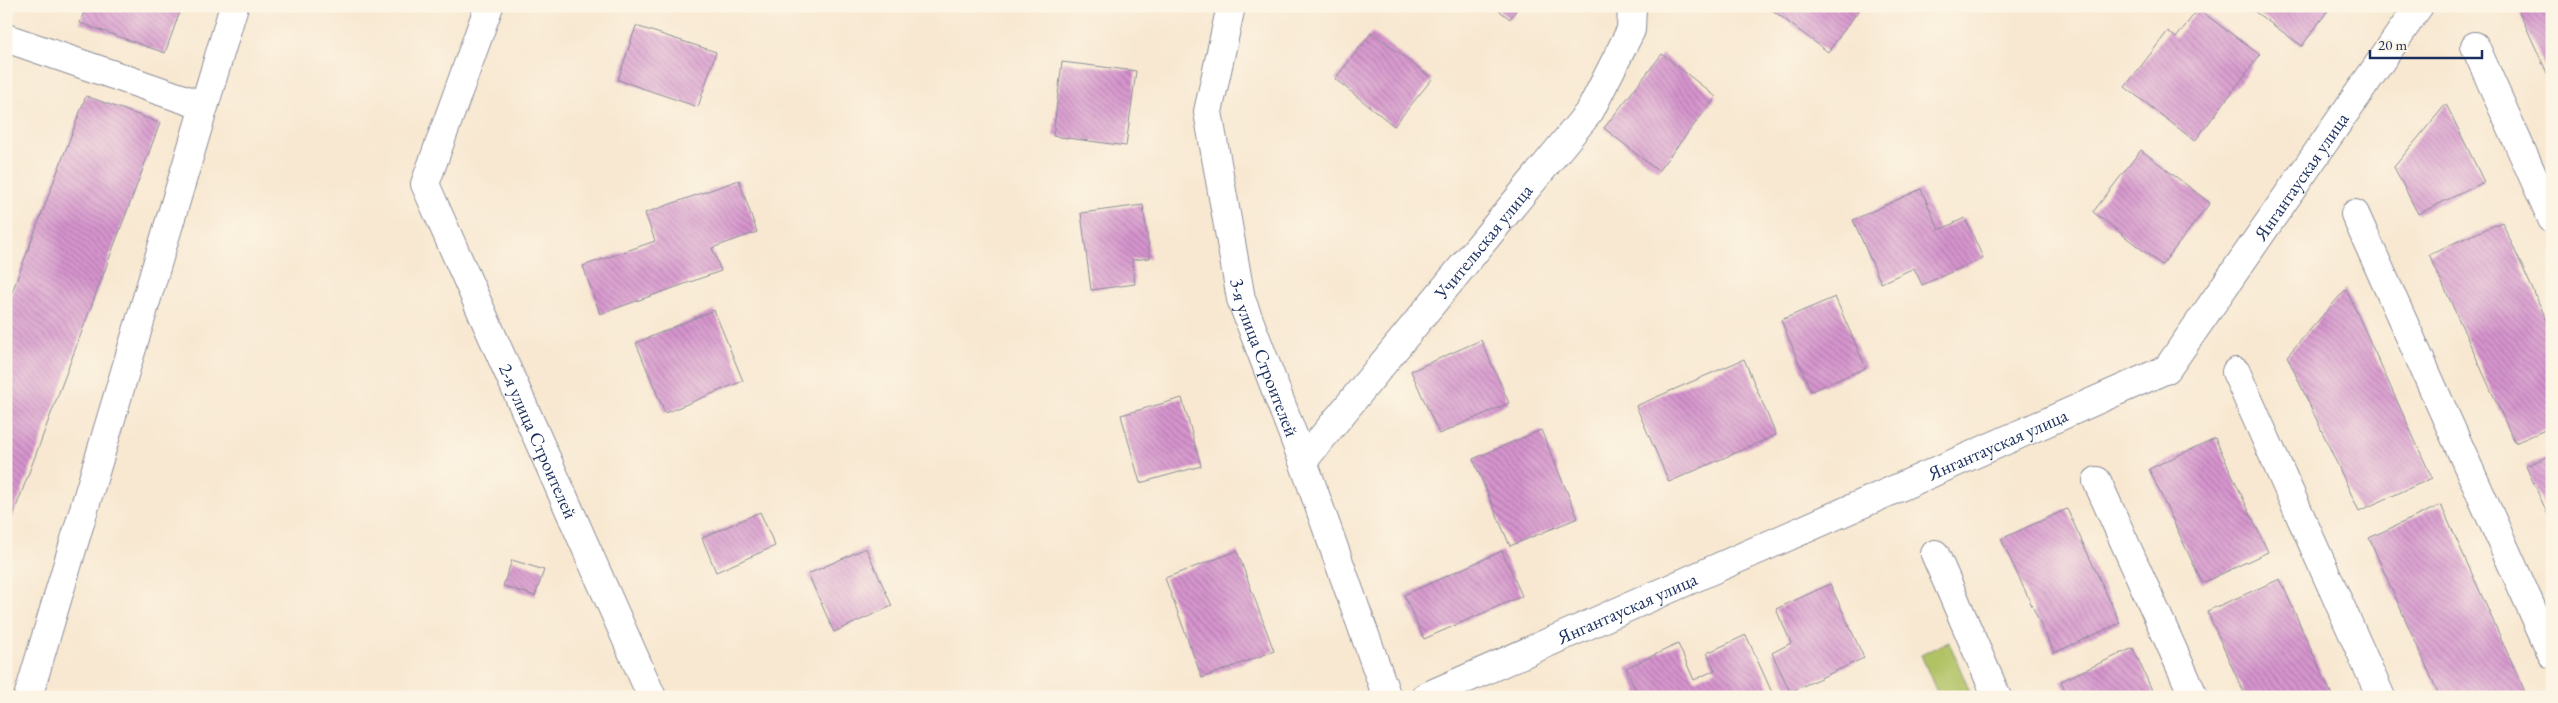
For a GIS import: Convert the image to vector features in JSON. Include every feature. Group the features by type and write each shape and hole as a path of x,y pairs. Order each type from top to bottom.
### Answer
{"street":[{"path":"28,697 234,6"},
{"name":"2-я улица Строителей","path":"489,6 425,184 652,697"},
{"name":"3-я улица Строителей","path":"1231,6 1208,112 1241,299 1303,461 1387,697"},
{"name":"Учительская улица","path":"1303,461 1590,111 1631,30 1632,6"},
{"name":"Янгантауская улица","path":"1425,697 2167,369 2419,6"},
{"path":"6,38 204,106"},
{"path":"2475,46 2552,219"},
{"path":"2355,214 2552,654"},
{"path":"2236,372 2381,697"},
{"path":"2097,481 2194,697"},
{"path":"1935,554 1997,697"}],"green space":[{"path":"1949,642 1972,697 1939,697 1921,655"}],"building":[{"path":"86,6 182,6 165,53 80,23"},
{"path":"1493,6 1519,6 1510,19"},
{"path":"1767,6 1862,6 1828,52"},
{"path":"2247,6 2331,6 2302,46"},
{"path":"2552,6 2552,84 2517,7"},
{"path":"2198,9 2260,55 2195,141 2125,87 2168,31 2176,38"},
{"path":"636,26 716,52 698,107 618,80"},
{"path":"1372,32 1432,79 1394,126 1335,79"},
{"path":"1662,54 1716,97 1658,171 1604,128"},
{"path":"1062,62 1136,71 1126,146 1053,136"},
{"path":"86,96 160,123 6,534 6,308"},
{"path":"2446,104 2484,182 2418,214 2394,167"},
{"path":"2141,150 2210,203 2162,265 2093,212"},
{"path":"739,180 757,232 712,248 721,271 600,314 583,266 655,241 645,213"},
{"path":"1921,189 1939,230 1965,218 1983,258 1922,285 1914,268 1881,283 1853,220"},
{"path":"1143,205 1150,258 1132,260 1135,284 1091,290 1081,213"},
{"path":"2502,222 2552,332 2552,427 2515,443 2429,254"},
{"path":"2346,289 2432,478 2359,511 2287,356"},
{"path":"1835,297 1866,368 1811,391 1781,320"},
{"path":"714,310 743,381 665,413 636,343"},
{"path":"1481,340 1509,403 1439,434 1411,371"},
{"path":"1744,359 1776,435 1669,482 1636,406"},
{"path":"1182,398 1201,466 1140,483 1121,415"},
{"path":"1541,430 1578,518 1510,546 1473,459"},
{"path":"2215,438 2268,552 2202,583 2149,469"},
{"path":"2552,455 2552,524 2526,466"},
{"path":"2441,505 2526,694 2520,697 2440,697 2369,538"},
{"path":"2067,509 2120,623 2054,653 2001,539"},
{"path":"760,512 775,546 716,572 702,538"},
{"path":"866,548 892,606 834,632 808,574"},
{"path":"1237,551 1274,651 1202,678 1165,578"},
{"path":"1502,551 1522,596 1424,639 1404,595"},
{"path":"512,560 544,570 535,596 503,586"},
{"path":"2280,579 2333,697 2246,697 2241,687 2207,611"},
{"path":"1830,584 1864,658 1790,692 1772,653 1791,643 1776,609"},
{"path":"1746,635 1774,697 1639,697 1626,668 1678,644 1694,680 1715,670 1707,653"},
{"path":"2133,648 2155,697 2068,697 2061,681"}]}
